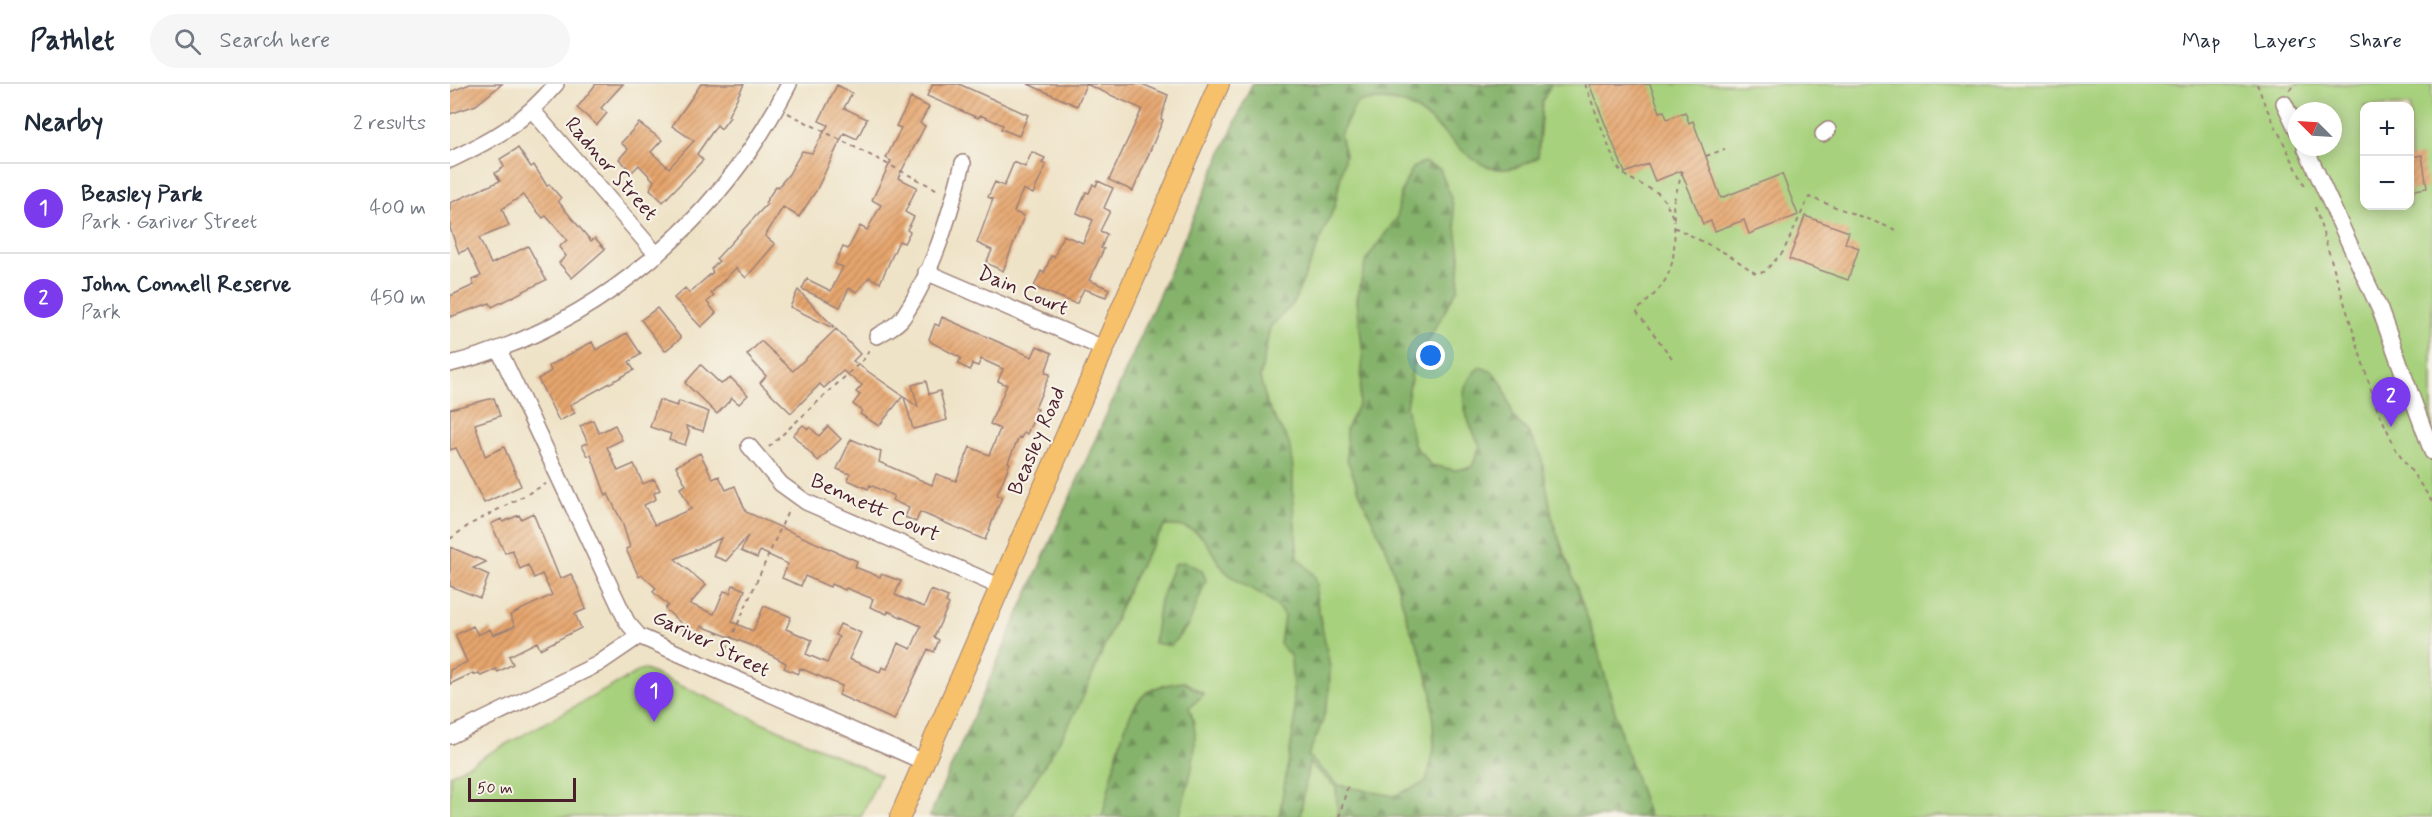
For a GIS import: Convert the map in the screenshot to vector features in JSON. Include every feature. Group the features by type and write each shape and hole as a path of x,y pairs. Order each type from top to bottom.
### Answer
{"main road":[{"name":"Beasley Road","path":"900,817 920,761 1099,347 1209,84"},
{"name":"Beasley Road","path":"1099,347 1219,84"},
{"name":"Beasley Road","path":"891,817 920,761"}],"street":[{"path":"450,160 497,137 532,111 556,84"},
{"path":"450,364 499,350 536,334 598,299 657,255 719,193 762,135 789,84"},
{"path":"2284,103 2288,111"},
{"name":"Radnor Street","path":"532,111 657,255"},
{"path":"2309,156 2380,310 2432,452"},
{"path":"877,336 902,319 926,272 956,193 963,163"},
{"name":"Dain Court","path":"926,272 1099,347"},
{"name":"Gariver Street","path":"499,350 627,622 639,636 920,761"},
{"name":"Bennett Court","path":"752,450 795,496 996,585"},
{"path":"450,736 598,664 639,636"}],"path":[{"path":"1585,84 1616,166 1627,177 1658,193 1666,202 1674,220"},
{"path":"2258,84 2265,105 2309,193"},
{"path":"777,108 940,191 956,193"},
{"path":"1706,156 1725,149"},
{"path":"1672,358 1636,311 1654,297 1668,277 1676,252 1673,203 1683,170"},
{"path":"1674,227 1729,255 1755,273 1764,272 1783,252 1809,197 1899,231"},
{"path":"2314,203 2376,406 2396,448 2432,501"},
{"path":"752,450 774,444 864,359 877,336"},
{"path":"450,539 469,525 559,477"},
{"path":"716,672 795,496"},
{"path":"1340,817 1348,785"}],"green space":[{"path":"1252,84 1551,84 1542,102 1538,157 1517,167 1499,169 1483,165 1469,156 1427,118 1411,107 1384,100 1357,102 1340,135 1345,155 1335,205 1293,304 1270,327 1260,378 1267,404 1289,443 1293,469 1293,503 1298,558 1314,575 1317,583 1316,597 1330,667 1329,695 1322,723 1308,756 1338,785 1394,796 1426,782 1434,749 1432,693 1421,654 1409,626 1388,553 1362,499 1347,459 1346,429 1359,403 1363,356 1357,299 1366,260 1397,218 1400,195 1412,168 1424,162 1440,169 1452,201 1460,255 1458,288 1413,367 1406,406 1414,445 1431,465 1455,470 1472,467 1480,446 1466,415 1464,395 1466,385 1480,367 1493,372 1503,385 1514,418 1528,432 1541,455 1553,522 1594,636 1623,741 1649,817 1338,817 1336,787 1309,763 1300,817 1279,817 1295,721 1291,657 1280,644 1284,616 1271,601 1226,572 1196,532 1180,526 1165,526 1139,567 1074,714 1012,817 929,817"},
{"path":"1254,84 2432,84 2432,817 931,817"},
{"path":"1185,562 1202,570 1206,580 1189,624 1171,646 1154,643 1160,600 1174,564"},
{"path":"643,669 880,775 861,817 450,817 450,775"},
{"path":"1184,682 1204,694 1189,708 1193,721 1195,748 1179,817 1102,817 1117,754 1134,708 1150,691 1161,686"}],"building":[{"path":"470,84 502,84 476,105 450,114 450,92"},
{"path":"596,84 623,84 601,108 607,113 597,125 577,108"},
{"path":"701,84 744,84 728,116 730,117 721,129 717,125 697,154 703,160 663,202 650,189 654,181 639,165 632,172 619,159 628,149 621,143 639,123 662,140 651,152 669,168 694,141 672,126"},
{"path":"933,84 959,84 1028,115 1019,136 1001,129 1003,125 980,115 978,118 927,96"},
{"path":"1028,84 1086,84 1077,106"},
{"path":"1086,84 1142,84 1168,95 1161,119 1163,120 1133,191 1109,180 1142,109"},
{"path":"1589,84 1650,84 1660,112 1664,111 1667,119 1685,112 1689,123 1693,121 1721,198 1782,174 1798,215 1749,234 1744,220 1715,231 1711,221 1703,224 1681,171 1655,181 1648,164 1625,173"},
{"path":"837,85 852,93 844,108 867,119 857,139 844,133 816,191 799,217 783,207 765,236 775,244 746,278 736,268 711,293 714,296 707,302 716,313 701,327 674,298 685,288 689,293 713,272 711,269 719,261 716,259 767,204 765,203 776,186 778,187 789,174 802,151 812,153 828,125 819,121"},
{"path":"911,98 929,107 920,123 925,126 898,178 917,187 905,212 914,217 907,230 910,232 904,243 899,241 880,283 869,277 857,292 849,288 840,307 802,289 807,279 831,291 843,267 835,264 843,247 848,249 860,226 867,230 881,205 872,200 891,161 886,158 901,128 896,126"},
{"path":"518,148 531,167 534,165 547,186 549,184 561,198 558,201 591,241 595,238 605,249 572,278 559,263 566,256 559,247 567,240 523,195 502,209 509,226 479,238 491,264 528,246 546,280 492,307 490,303 450,317 450,296 474,285 472,280 481,276 468,249 459,253 450,228 450,203 500,181 495,173 504,167 500,159"},
{"path":"1032,152 1045,158 1042,163 1046,165 1033,194 1023,189 1014,212 1024,216 1003,271 986,263 992,250 977,243 993,199 988,197 995,182 1004,186 1014,162 1025,167"},
{"path":"2422,155 2427,188 2414,190 2414,156"},
{"path":"1098,181 1113,188 1104,208 1110,211 1100,231 1107,234 1101,248 1104,249 1089,280 1109,289 1106,297 1084,289 1077,303 1074,303 1034,287 1041,271 1044,273 1051,256 1054,257 1063,235 1083,243 1093,220 1077,213 1086,192 1089,193 1093,184 1096,186"},
{"path":"1805,216 1849,232 1845,243 1859,248 1848,280 1789,259"},
{"path":"798,290 834,327 833,328 790,307"},
{"path":"657,308 681,338 665,351 641,320"},
{"path":"942,317 1032,357 1037,346 1052,353 1045,373 1050,374 1035,408 1038,409 1027,434 1024,432 1021,438 1019,437 1008,462 1010,463 997,495 1002,497 985,540 920,512 916,522 905,517 909,508 892,500 894,496 870,485 868,489 848,480 850,474 837,469 851,439 881,452 879,462 932,485 936,474 956,481 970,447 989,455 1000,429 990,424 1007,385 998,381 1003,369 981,359 978,366 972,364 970,370 958,364 961,358 931,342 929,339 935,324 939,326"},
{"path":"836,329 860,354 853,361 903,396 879,426 860,414 862,411 853,404 860,395 856,392 862,385 843,371 824,388 820,384 791,413 760,383 766,376 747,355 761,341 793,371"},
{"path":"627,333 641,354 629,362 634,370 570,405 575,413 559,421 538,379 551,371 549,366 592,342 596,350"},
{"path":"701,365 721,384 731,378 748,395 739,404 732,398 717,414 685,383"},
{"path":"926,381 929,394 940,391 947,420 913,429 904,397 918,407 912,385"},
{"path":"494,398 500,416 475,424 485,456 504,447 521,486 484,503 456,448 450,450 450,409"},
{"path":"659,400 677,406 679,401 709,412 703,431 686,426 689,432 685,445 669,440 671,434 650,427"},
{"path":"593,420 599,433 615,425 622,440 607,447 618,471 634,464 643,484 654,479 660,490 654,493 656,499 644,505 655,525 691,509 680,488 686,485 676,466 700,453 713,479 719,476 726,490 735,486 746,512 857,561 855,567 880,577 881,574 901,581 895,595 924,607 931,590 948,597 946,602 949,604 934,637 939,640 934,652 928,649 894,720 839,695 842,686 800,668 798,674 784,668 786,663 758,648 701,626 697,635 682,629 683,625 665,609 668,605 653,592 656,588 642,575 639,577 626,549 630,547 622,522 608,494 606,496 591,455 588,456 582,445 588,443 580,426","holes":["748,536 741,551 757,558 760,551 788,564 782,578 801,586 805,576 830,587 831,584 845,590 846,588 873,599 870,607 887,614 888,611 921,626 911,649 898,643 887,669 882,667 880,672 849,659 861,633 840,624 835,635 839,637 827,663 806,654 812,640 786,629 791,617 764,606 753,631 732,622 745,590 733,585 730,593 724,591 714,614 690,604 706,585 675,559 721,538 713,556 726,561"]},
{"path":"803,425 808,429 810,427 819,436 828,426 841,439 818,461 793,435"},
{"path":"533,513 560,579 571,574 577,586 586,609 575,614 581,628 540,649 537,642 509,656 513,664 498,672 496,669 481,676 479,673 474,675 473,673 450,684 450,670 467,662 455,635 473,626 478,635 490,629 493,635 515,626 510,615 552,595 542,574 534,578 528,565 520,569 512,550 505,553 491,524 519,515 521,519"},
{"path":"450,547 486,562 473,568 489,575 480,598 450,586"}],"place":[{"name":"John Connell Reserve","path":"2391,427"},
{"name":"Beasley Park","path":"654,722"}]}
